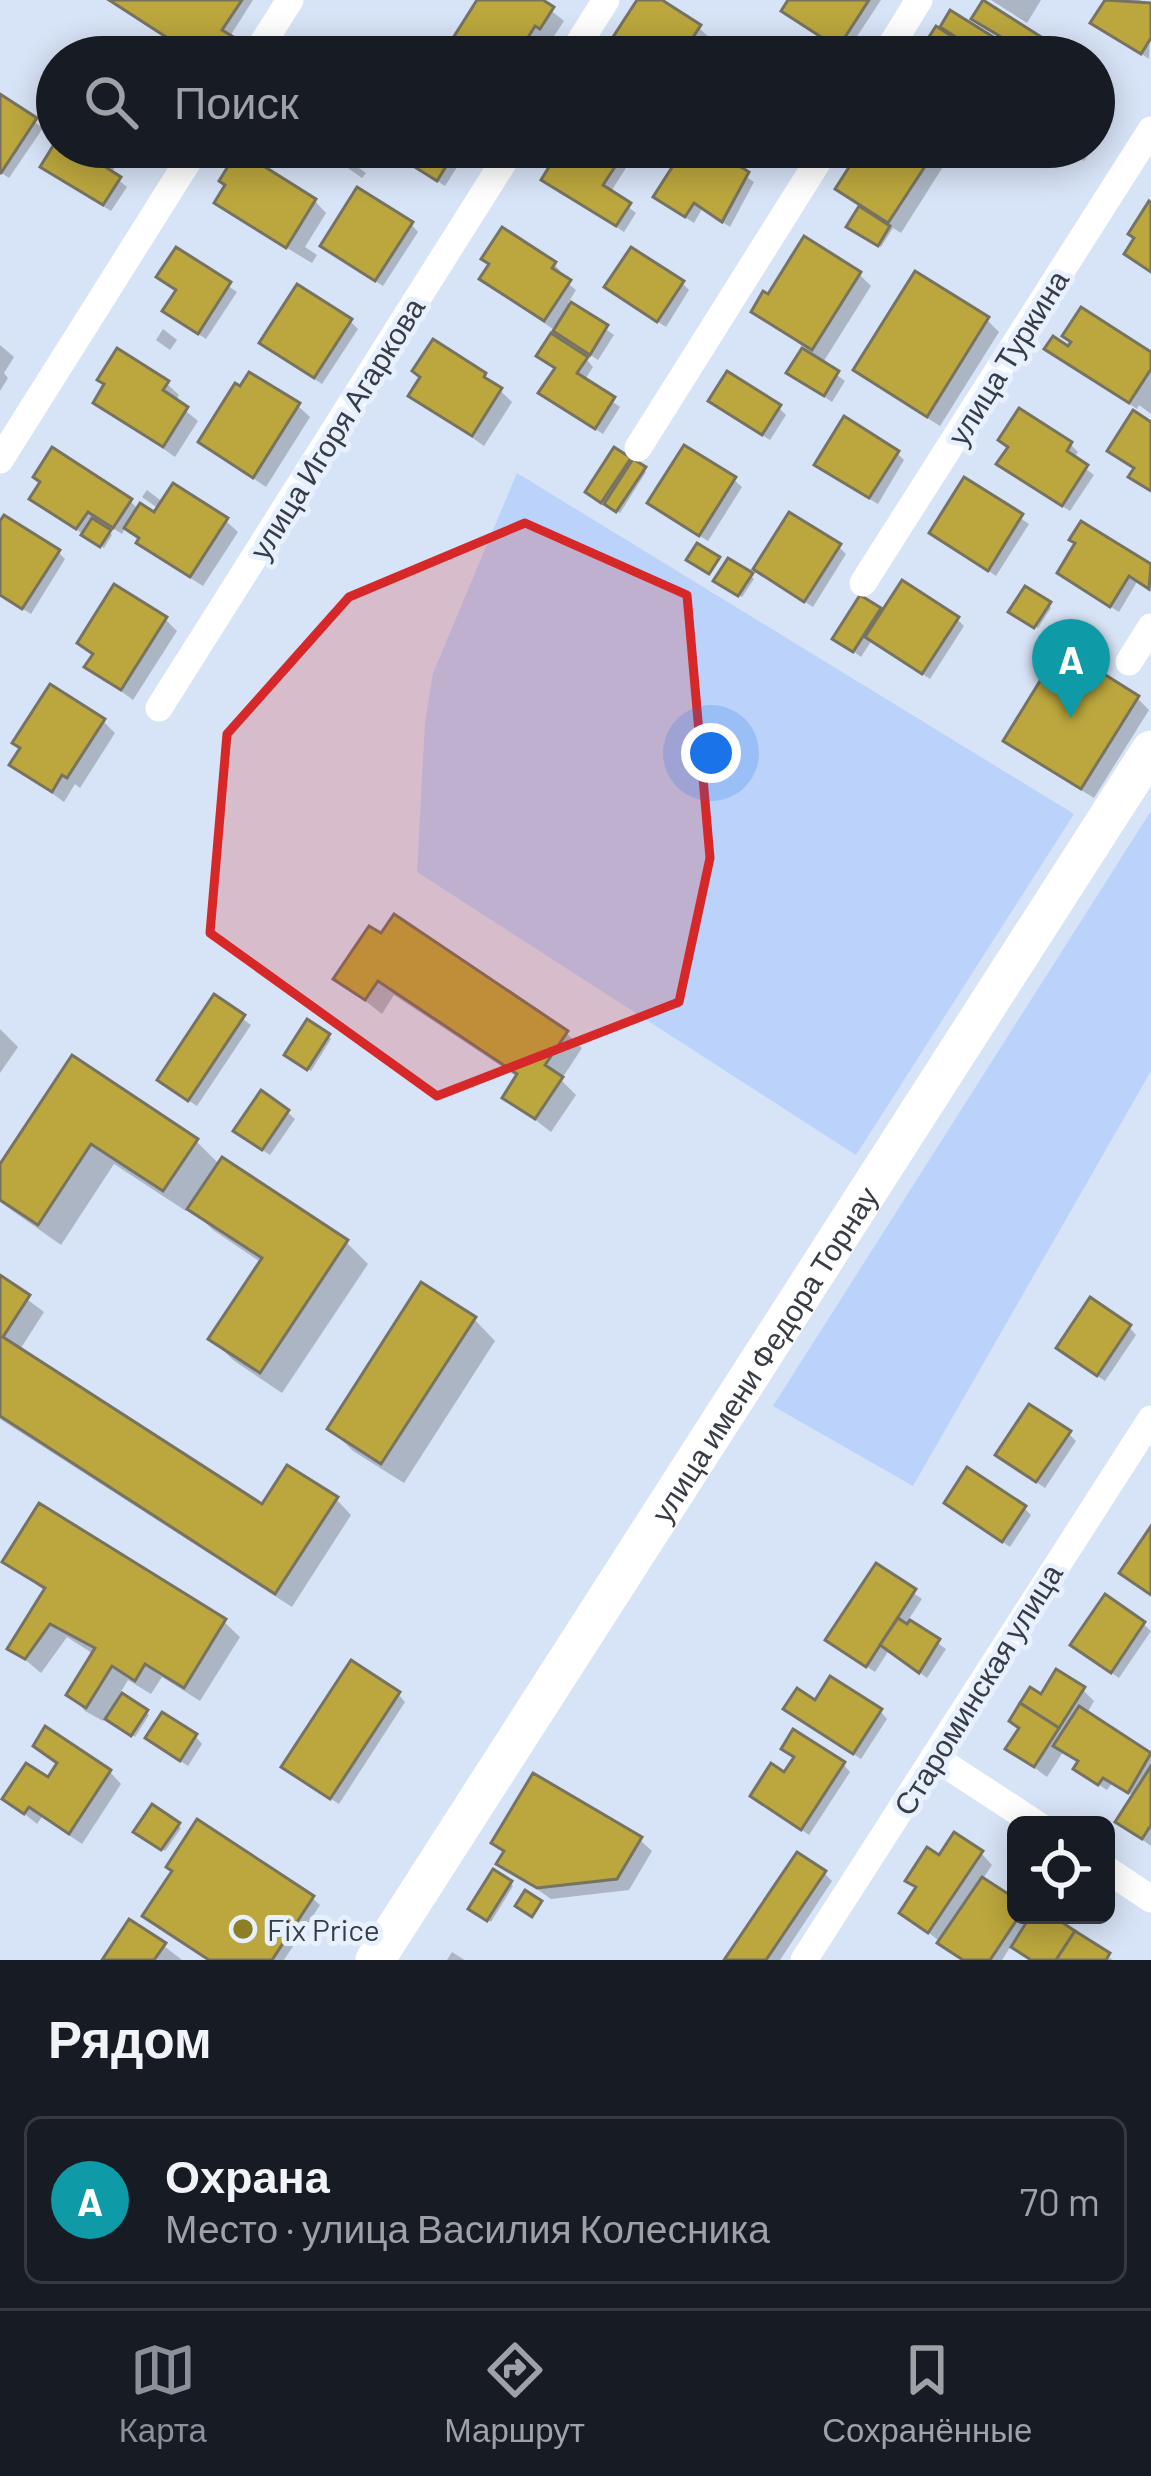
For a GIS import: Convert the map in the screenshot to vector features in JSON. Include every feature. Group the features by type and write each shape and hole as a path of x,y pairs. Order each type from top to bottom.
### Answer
{"street":[{"path":"267,36 290,0"},
{"path":"583,36 605,0"},
{"path":"897,36 920,0"},
{"name":"улица Туркина","path":"863,584 1151,130"},
{"path":"0,460 184,168"},
{"name":"улица Игоря Агаркова","path":"159,708 500,168"},
{"path":"638,448 814,168"},
{"path":"1129,662 1151,627"},
{"name":"улица имени Федора Торнау","path":"375,1960 1151,750"},
{"name":"Староминская улица","path":"803,1960 1151,1419"},
{"path":"934,1757 1024,1816"},
{"path":"1115,1875 1151,1899"}],"highlighted area":[{"path":"525,523 687,595 710,858 679,1002 437,1096 210,933 227,734 349,597"}],"shaded area":[{"path":"517,473 1074,814 856,1155 417,872 425,722 433,673"},
{"path":"1151,811 1151,1071 913,1486 773,1406"}],"building":[{"path":"109,0 242,0 222,30 232,36 165,36"},
{"path":"477,0 543,0 554,7 540,29 535,26 529,36 454,36"},
{"path":"637,0 662,0 701,25 694,36 614,36"},
{"path":"788,0 869,0 846,36 820,36 781,11"},
{"path":"983,0 1040,36 1000,36 971,19"},
{"path":"1105,0 1151,3 1151,38 1141,54 1090,23"},
{"path":"950,10 992,36 954,36 940,27"},
{"path":"936,26 951,36 930,36"},
{"path":"0,94 36,120 0,173"},
{"path":"42,168 107,168 121,177 103,205"},
{"path":"227,168 267,168 316,199 286,248 214,203 225,185 219,181"},
{"path":"416,168 445,168 437,181"},
{"path":"548,168 614,168 603,185 631,203 616,226 541,180"},
{"path":"672,168 743,168 749,172 722,222 694,203 685,217 653,197"},
{"path":"848,168 924,168 888,223 835,189"},
{"path":"357,187 413,222 375,281 320,246"},
{"path":"1149,201 1151,272 1124,254 1134,238 1128,234"},
{"path":"859,206 890,226 878,246 846,227"},
{"path":"502,227 556,262 552,268 571,280 544,321 479,279 489,264 481,259"},
{"path":"804,236 861,272 812,350 751,312 763,291 768,294"},
{"path":"176,247 231,282 198,334 162,311 176,290 156,277"},
{"path":"631,247 684,281 657,322 604,287"},
{"path":"915,271 989,317 927,417 853,370"},
{"path":"297,284 352,319 314,378 259,343"},
{"path":"571,302 608,325 590,355 553,331"},
{"path":"1081,307 1151,352 1151,369 1129,403 1044,349 1053,336 1068,346 1071,342 1062,336"},
{"path":"551,333 588,357 577,373 615,397 595,429 538,393 555,368 536,356"},
{"path":"433,339 502,388 472,436 408,396 420,377 412,371"},
{"path":"117,348 169,381 163,390 188,407 163,447 93,403 104,384 97,380"},
{"path":"802,348 839,371 824,396 786,373"},
{"path":"727,371 781,405 762,435 708,401"},
{"path":"249,372 300,403 253,478 198,442 235,383 240,386"},
{"path":"1019,408 1072,442 1067,451 1088,465 1062,506 996,464 1008,447 998,440"},
{"path":"1133,410 1151,422 1151,491 1128,477 1134,468 1107,451"},
{"path":"844,416 899,451 869,498 814,465"},
{"path":"684,445 736,477 699,536 647,503"},
{"path":"52,447 132,499 113,528 88,512 76,529 29,499 40,482 33,477"},
{"path":"614,447 631,458 601,503 585,492"},
{"path":"633,459 646,467 616,512 604,504"},
{"path":"964,477 1023,514 988,571 929,533"},
{"path":"173,483 228,518 190,577 136,543 139,538 124,528 140,503 154,512"},
{"path":"789,512 841,544 804,602 753,569"},
{"path":"4,515 60,550 22,609 0,595 0,521"},
{"path":"92,518 111,530 100,547 81,535"},
{"path":"1081,521 1151,564 1149,589 1129,576 1110,607 1057,573 1075,543 1069,540"},
{"path":"697,543 720,557 709,574 686,560"},
{"path":"728,558 753,573 738,596 713,581"},
{"path":"902,580 959,617 922,674 865,637"},
{"path":"114,584 167,617 121,690 84,667 93,654 77,643"},
{"path":"1025,586 1051,602 1034,628 1008,612"},
{"path":"860,595 881,608 853,652 832,639"},
{"path":"1061,647 1139,696 1081,789 1003,741"},
{"path":"50,684 105,719 67,778 62,775 52,792 9,765 20,748 12,743"},
{"path":"394,914 568,1031 545,1065 563,1077 535,1119 502,1098 517,1074 378,981 365,1000 333,979 369,926 381,933"},
{"path":"214,994 245,1015 188,1101 157,1080"},
{"path":"307,1019 330,1034 307,1070 284,1055"},
{"path":"72,1055 198,1139 163,1191 91,1144 38,1225 0,1200 0,1164"},
{"path":"261,1090 289,1110 262,1150 233,1131"},
{"path":"222,1157 348,1240 260,1373 208,1339 262,1258 187,1209"},
{"path":"0,1275 30,1295 3,1337 262,1504 287,1465 338,1497 275,1594 0,1416"},
{"path":"421,1282 476,1317 381,1464 327,1429"},
{"path":"1090,1297 1131,1325 1097,1376 1056,1348"},
{"path":"1029,1404 1071,1431 1036,1482 995,1455"},
{"path":"967,1467 1026,1506 1002,1542 944,1503"},
{"path":"39,1503 226,1619 184,1688 145,1664 135,1681 112,1666 86,1708 66,1695 95,1648 50,1624 25,1659 7,1649 45,1588 2,1562"},
{"path":"1151,1526 1151,1595 1119,1573"},
{"path":"876,1563 916,1589 866,1667 825,1640"},
{"path":"1105,1594 1145,1622 1111,1673 1070,1645"},
{"path":"898,1618 940,1639 919,1673 880,1645"},
{"path":"351,1660 400,1692 330,1799 281,1767"},
{"path":"1056,1669 1085,1687 1059,1728 1020,1703 1030,1687 1041,1694"},
{"path":"830,1676 882,1709 853,1754 783,1709 797,1688 815,1700"},
{"path":"122,1693 148,1710 131,1736 105,1719"},
{"path":"1020,1703 1059,1728 1034,1767 1005,1749 1019,1728 1009,1721"},
{"path":"1079,1706 1151,1753 1128,1793 1103,1778 1098,1785 1073,1769 1078,1761 1053,1746"},
{"path":"162,1712 197,1734 180,1761 145,1738"},
{"path":"45,1726 111,1770 69,1834 29,1807 24,1814 2,1799 26,1763 48,1777 57,1763 33,1746"},
{"path":"793,1729 845,1762 801,1830 750,1796 771,1763 784,1772 794,1757 781,1749"},
{"path":"1151,1766 1151,1825 1142,1839 1115,1822"},
{"path":"533,1773 642,1837 617,1879 537,1888 496,1864 504,1851 491,1843"},
{"path":"152,1804 180,1823 161,1850 133,1832"},
{"path":"197,1819 314,1896 272,1960 209,1960 142,1916 172,1871 166,1867"},
{"path":"954,1832 983,1851 928,1933 899,1913 916,1887 905,1881 927,1847 939,1855"},
{"path":"797,1852 826,1871 766,1960 724,1960"},
{"path":"493,1869 512,1881 487,1921 468,1909"},
{"path":"982,1877 1007,1893 1007,1924 1014,1924 990,1960 963,1960 937,1943"},
{"path":"525,1890 542,1901 532,1917 515,1906"},
{"path":"129,1919 166,1943 154,1960 102,1960"},
{"path":"1025,1924 1064,1924 1075,1931 1056,1960 1031,1960 1011,1947"},
{"path":"1075,1931 1110,1953 1106,1960 1056,1960"}],"place":[{"name":"Охрана","path":"1071,718"},
{"name":"Fix Price","path":"243,1929"}]}
